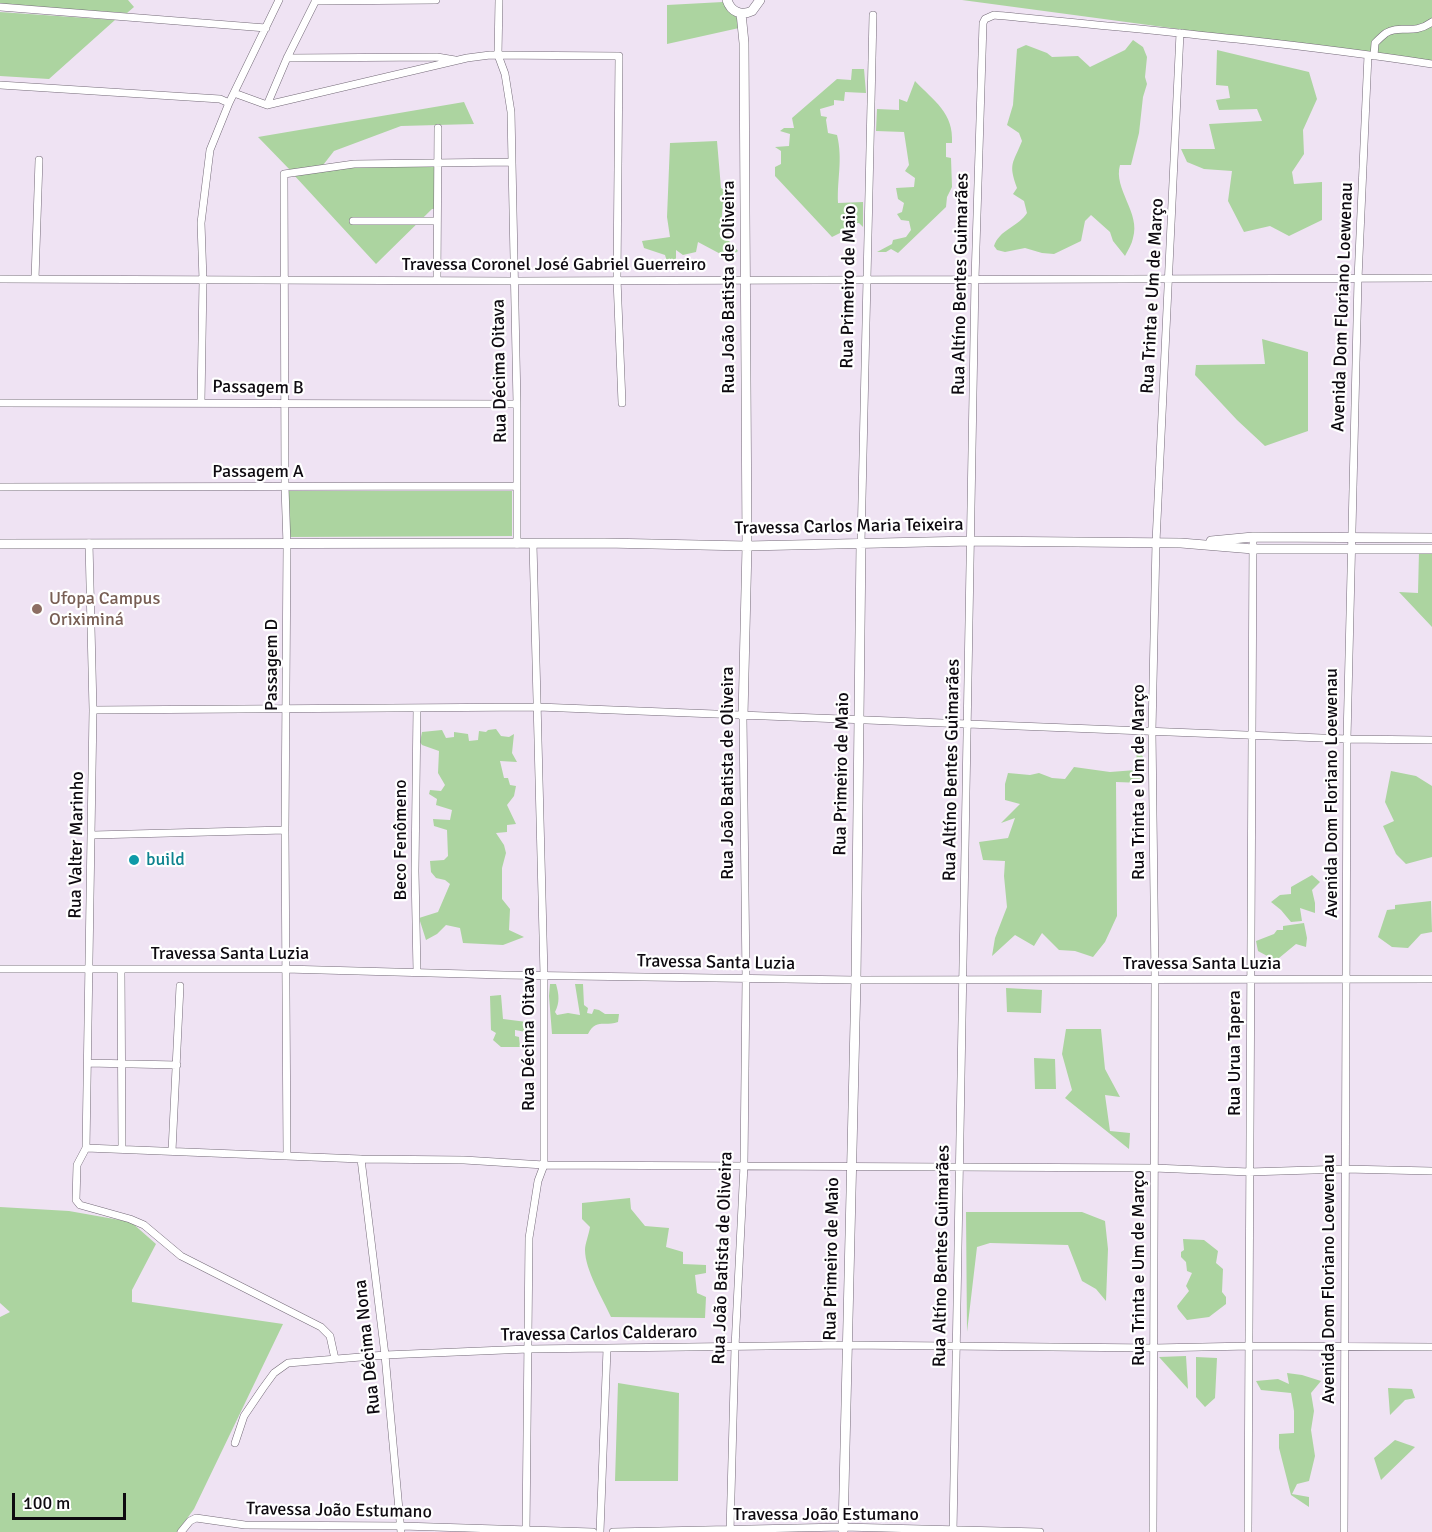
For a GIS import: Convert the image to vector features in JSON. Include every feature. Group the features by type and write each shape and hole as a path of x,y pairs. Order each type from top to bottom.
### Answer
{"street":[{"path":"201,402 203,280 201,223 210,150 229,103 279,0"},
{"path":"267,105 315,1 436,0"},
{"name":"Rua Décima Oitava","path":"499,0 498,55 505,74 511,112 517,404 517,544"},
{"path":"727,0 731,8 741,13 752,11 760,0"},
{"path":"0,7 266,28"},
{"name":"Rua João Batista de Oliveira","path":"730,1531 735,1347 744,1165 746,979 743,716 747,546 746,279 744,43 741,13"},
{"name":"Rua Primeiro de Maio","path":"843,1530 856,980 861,543 873,15"},
{"name":"Rua Altíno Bentes Guimarães","path":"953,1531 975,279 983,23 994,15 1180,33"},
{"path":"1371,55 1375,43 1385,33 1394,30 1422,29 1432,22"},
{"path":"1180,33 1432,64"},
{"name":"Rua Trinta e Um de Março","path":"1153,1532 1155,979 1152,731 1156,542 1180,33"},
{"path":"234,93 267,105 467,58 498,55 619,56 617,279 622,403"},
{"name":"Avenida Dom Floriano Loewenau","path":"1344,1532 1343,1347 1350,538 1358,279 1371,55"},
{"path":"287,58 436,57 457,61"},
{"path":"0,85 220,99 229,103"},
{"path":"437,280 438,128"},
{"path":"34,279 39,160"},
{"path":"437,164 512,162"},
{"name":"Passagem D","path":"287,1156 285,830 287,545 284,174 354,164 437,164"},
{"path":"353,221 437,221"},
{"name":"Travessa Coronel José Gabriel Guerreiro","path":"0,279 514,281 866,278 1432,278"},
{"name":"Passagem B","path":"0,403 517,404"},
{"name":"Passagem A","path":"0,487 516,486"},
{"name":"Travessa Carlos Maria Teixeira","path":"1181,543 1253,537 1432,538"},
{"name":"Rua Urua Tapera","path":"1248,1532 1253,537"},
{"name":"Travessa Carlos Maria Teixeira","path":"0,544 747,546 971,541 1156,542 1253,549 1432,549"},
{"name":"Rua Valter Marinho","path":"89,543 93,835 86,1148 77,1165 75,1197 78,1203 144,1225 181,1256 321,1327 330,1336 335,1359"},
{"name":"Rua Décima Oitava","path":"526,1531 529,1238 538,1181 544,1165 544,975 533,544"},
{"path":"93,710 538,707 1251,736 1432,740"},
{"name":"Beco Fenômeno","path":"417,708 415,871 417,972"},
{"path":"93,835 285,830"},
{"name":"Travessa Santa Luzia","path":"0,969 285,969 856,980 1432,979"},
{"path":"121,969 122,1149"},
{"path":"172,1151 180,986"},
{"path":"88,1062 177,1065"},
{"path":"86,1148 361,1160 464,1160 544,1165 1154,1168 1249,1172 1345,1169 1432,1171"},
{"name":"Rua Décima Nona","path":"361,1160 386,1355 401,1529"},
{"name":"Travessa Carlos Calderaro","path":"235,1443 244,1416 273,1373 288,1363 335,1359 528,1349 847,1345 1154,1348 1432,1347"},
{"path":"600,1532 607,1349"},
{"name":"Travessa João Estumano","path":"181,1532 193,1518 294,1529 592,1532"},
{"name":"Travessa João Estumano","path":"612,1532 843,1530 1040,1532"}],"green space":[{"path":"0,0 128,0 134,7 127,13 0,5"},
{"path":"962,0 1432,0 1432,63"},
{"path":"723,2 737,18 739,28 667,44 667,5"},
{"path":"0,12 115,20 49,79 0,76"},
{"path":"1133,40 1143,47 1147,57 1145,77 1147,84 1131,165 1120,165 1120,183 1131,210 1134,229 1132,242 1125,256 1113,241 1110,232 1091,215 1085,221 1081,241 1054,254 1025,248 1005,252 997,250 994,246 1000,236 1027,213 1024,201 1013,194 1017,188 1012,168 1022,141 1019,133 1007,125 1013,105 1017,49 1026,45 1052,57 1078,56 1090,67 1125,50"},
{"path":"1217,50 1309,72 1317,99 1303,130 1304,154 1292,172 1294,184 1322,182 1322,220 1289,236 1270,226 1244,232 1228,201 1232,171 1204,169 1187,162 1181,149 1215,149 1209,124 1262,121 1257,109 1219,110 1216,100 1230,98 1228,86 1216,85"},
{"path":"852,69 864,69 866,93 845,92 844,101 834,100 834,105 820,109 821,116 827,117 828,133 837,135 839,144 838,203 863,202 863,227 859,223 849,223 844,231 832,237 775,176 775,167 781,164 781,151 775,147 789,146 790,134 780,131 784,128 794,128 792,118 837,79 851,80"},
{"path":"915,81 936,101 950,123 952,143 946,143 946,157 951,158 952,187 947,197 946,207 898,253 891,249 886,252 877,252 892,244 893,240 906,237 911,230 909,221 901,220 897,214 902,212 904,203 898,199 896,188 914,187 915,178 905,171 909,165 904,132 876,131 877,109 899,110 899,99 907,102"},
{"path":"464,102 474,124 401,126 334,151 320,169 291,171 258,137"},
{"path":"717,141 721,188 733,195 732,204 723,203 720,236 729,241 738,251 728,258 698,242 696,252 683,255 676,250 676,263 668,265 665,255 644,248 642,241 670,237 667,217 670,143"},
{"path":"357,164 437,164 437,209 432,209 376,264 293,174"},
{"path":"1262,339 1308,352 1308,431 1265,446 1195,375 1196,365 1265,364"},
{"path":"289,491 512,491 512,536 289,537"},
{"path":"1419,551 1432,553 1432,627 1399,592 1418,593"},
{"path":"496,729 501,736 509,737 514,734 512,753 517,762 500,761 504,778 508,778 510,785 516,786 514,796 507,805 516,824 507,825 507,832 496,833 506,853 502,868 502,899 510,909 509,930 524,937 503,945 463,943 460,928 446,925 426,940 419,918 438,912 450,884 436,878 431,872 430,861 444,860 448,856 447,830 434,826 433,819 450,820 452,810 436,805 437,799 429,794 430,790 441,791 445,785 438,773 439,751 422,745 420,742 422,732 442,730 446,738 454,737 454,732 468,734 469,741 478,740 479,731 486,732"},
{"path":"1137,746 1143,757 1143,783 1116,782 1117,916 1105,942 1093,957 1075,951 1059,950 1042,933 1034,946 1015,935 992,956 995,938 1007,907 1005,861 983,860 979,842 1008,838 1015,818 1001,823 1020,804 1005,800 1008,773 1030,775 1039,773 1052,778 1065,779 1074,767 1110,772 1136,770"},
{"path":"1391,771 1416,776 1432,786 1432,857 1406,864 1396,854 1383,826 1394,821 1385,802"},
{"path":"1312,875 1320,882 1312,890 1315,913 1300,908 1302,921 1291,922 1271,902 1280,895 1291,894 1291,887"},
{"path":"1431,901 1432,932 1421,934 1408,948 1392,947 1378,937 1387,910 1395,909 1395,905"},
{"path":"1304,923 1306,947 1296,944 1273,963 1269,957 1258,951 1256,941 1274,934 1277,930 1283,930 1283,926"},
{"path":"550,984 556,984 557,988 558,1002 555,1012 557,1015 568,1013 580,1015 575,984 583,984 584,1005 588,1008 587,1013 592,1014 594,1009 605,1014 619,1014 618,1022 597,1024 588,1034 552,1034"},
{"path":"1006,988 1042,990 1041,1013 1007,1012"},
{"path":"501,995 503,1019 527,1022 526,1032 515,1030 515,1036 519,1037 520,1047 501,1047 493,1040 496,1033 491,1030 490,996"},
{"path":"1066,1029 1101,1029 1105,1069 1120,1097 1105,1095 1110,1131 1130,1133 1129,1149 1065,1098 1072,1090 1062,1054"},
{"path":"1034,1058 1055,1059 1056,1089 1035,1089"},
{"path":"630,1198 631,1209 645,1226 669,1228 666,1247 683,1252 683,1264 706,1265 706,1273 695,1275 697,1293 706,1297 705,1318 611,1317 588,1266 585,1250 590,1227 582,1219 582,1203"},
{"path":"0,1207 69,1211 131,1222 156,1244 132,1290 132,1302 283,1324 194,1509 177,1532 0,1532 0,1317 10,1312 0,1303"},
{"path":"966,1212 1082,1212 1105,1221 1108,1249 1106,1301 1096,1289 1082,1281 1068,1245 990,1243 977,1247 967,1332"},
{"path":"1183,1239 1204,1240 1218,1251 1216,1263 1223,1269 1222,1292 1226,1297 1226,1304 1209,1317 1187,1320 1177,1306 1189,1291 1186,1286 1192,1273 1187,1271 1186,1262 1181,1257 1181,1252 1184,1250"},
{"path":"1186,1356 1188,1389 1159,1357"},
{"path":"1196,1357 1217,1358 1215,1398 1205,1407 1196,1397"},
{"path":"1287,1373 1321,1381 1311,1393 1314,1411 1311,1430 1315,1456 1309,1481 1297,1484 1292,1494 1309,1497 1309,1507 1291,1495 1279,1448 1279,1434 1294,1433 1291,1393 1261,1390 1256,1381 1278,1379 1289,1384"},
{"path":"618,1383 679,1393 678,1481 615,1481"},
{"path":"1388,1388 1412,1389 1415,1398 1405,1400 1390,1415"},
{"path":"1395,1440 1415,1447 1381,1480 1374,1458"}],"place":[{"name":"Ufopa Campus Oriximiná","path":"37,609"},
{"name":"build","path":"134,860"}]}
